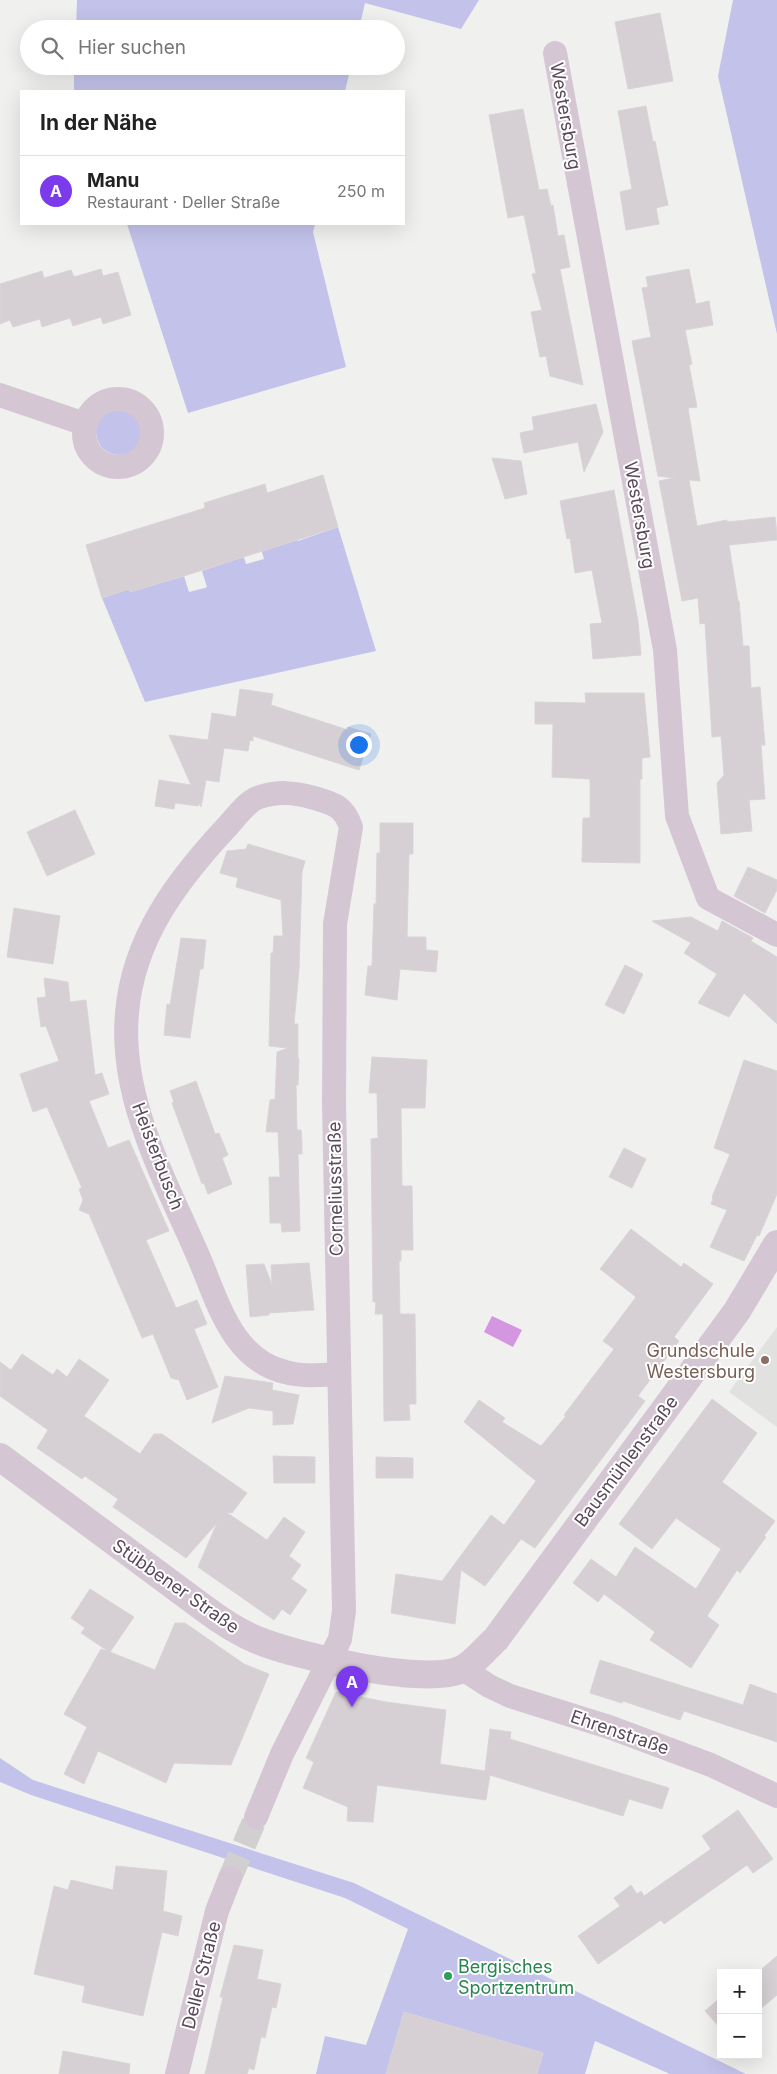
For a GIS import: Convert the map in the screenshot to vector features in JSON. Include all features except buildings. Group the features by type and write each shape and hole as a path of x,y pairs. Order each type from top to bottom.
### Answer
{"street":[{"name":"Westersburg","path":"555,52 665,650 676,816 708,898 777,935"},
{"path":"0,396 85,424"},
{"name":"Corneliusstraße","path":"255,799 278,793 297,793 336,805 346,814 350,827 335,924 334,1103 344,1611 340,1639 330,1661"},
{"name":"Heisterbusch","path":"255,799 192,864 152,924 131,979 127,1014 126,1060 140,1116 231,1333 254,1359 284,1372 310,1375 339,1374"},
{"name":"Bausmühlenstraße","path":"463,1669 496,1639 737,1311 777,1244"},
{"name":"Stübbener Straße","path":"0,1457 230,1627 257,1640 330,1661 418,1675 436,1676 463,1669"},
{"path":"256,1816 282,1754 330,1661"},
{"name":"Ehrenstraße","path":"463,1669 489,1686 510,1696 618,1730 711,1765 777,1796"},
{"name":"Deller Straße","path":"177,2074 216,1911 230,1878"}],"shaded area":[{"path":"77,0 479,0 461,29 365,3 361,20 76,20"},
{"path":"733,0 777,0 777,334 718,76"},
{"path":"74,75 349,75 345,90 74,90"},
{"path":"127,225 315,225 313,232 346,367 188,413"},
{"path":"119,409 132,413 138,419 142,432 138,445 132,451 119,455 106,451 100,445 96,432 100,419 106,413"},
{"path":"338,527 376,651 145,702 102,598 129,589 130,592 184,576 189,592 205,588 207,587 202,571 222,564 219,554 241,548 246,564 264,559 259,542 298,541"},
{"path":"492,1316 522,1330 513,1347 484,1332"},
{"name":"Grundschule Westersburg","path":"777,1327 777,1427 729,1392"},
{"name":"Bergisches Sportzentrum","path":"0,1758 33,1780 354,1883 746,2074 670,2074 595,2041 585,2074 316,2074 325,2036 366,2045 408,1929 345,1898 31,1795 0,1782"}],"tunnel":[{"path":"230,1878 256,1817"}],"place":[{"name":"Grundschule Westersburg","path":"765,1360"},
{"name":"Manu","path":"352,1707"},
{"name":"Bergisches Sportzentrum","path":"448,1976"}]}
